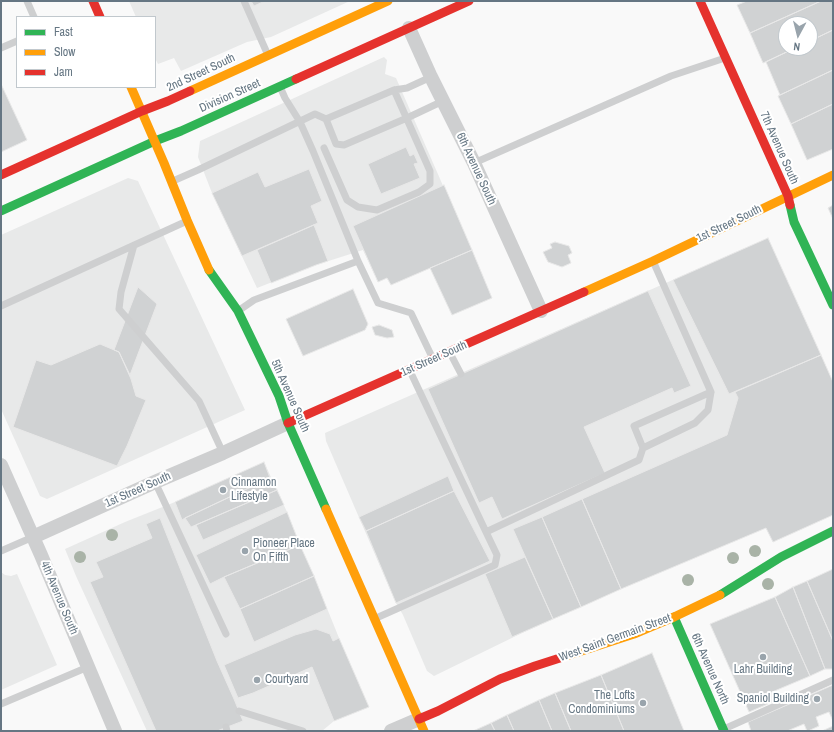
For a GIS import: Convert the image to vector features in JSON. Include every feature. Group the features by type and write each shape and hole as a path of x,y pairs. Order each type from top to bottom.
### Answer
{"main road":[{"path":"93,1 100,16"},
{"name":"2nd Street South","path":"1,175 388,1"},
{"name":"Division Street","path":"1,211 469,1"},
{"name":"7th Avenue South","path":"700,1 788,196 794,222 833,305"},
{"name":"5th Avenue South","path":"132,88 208,268 238,311 279,396 288,423 422,725"},
{"name":"1st Street South","path":"288,423 653,261 833,175"},
{"name":"West Saint Germain Street","path":"422,725 438,712 500,679 634,634 674,618 716,597 781,557 833,531"},
{"name":"6th Avenue North","path":"674,618 722,730"}],"street":[{"name":"6th Avenue South","path":"408,28 474,164 541,311"},
{"name":"1st Street South","path":"33,537 288,423"},
{"name":"4th Avenue South","path":"1,465 115,731"},
{"name":"West Saint Germain Street","path":"391,731 422,725"}],"lane":[{"path":"27,1 34,16"},
{"path":"244,1 268,55"},
{"path":"1,48 16,41"},
{"path":"474,164 671,76 725,58"},
{"path":"171,182 315,114 326,118 394,90 406,88 431,77"},
{"path":"280,86 285,98 300,122 358,261 378,303 411,313 433,358"},
{"path":"324,148 347,200 358,208 377,210 419,192 430,184 430,172 394,90"},
{"path":"313,151 336,144 344,144 443,102"},
{"path":"326,118 336,144"},
{"path":"1,306 187,220"},
{"path":"134,245 121,292 119,309 198,401 223,453"},
{"path":"238,311 254,300 358,261"},
{"path":"643,448 695,423 708,410 711,392 653,261"},
{"path":"450,352 461,374"},
{"path":"374,619 495,565 497,555 409,370"},
{"path":"486,532 639,460 643,448 634,426 711,392"},
{"path":"155,482 226,634"},
{"path":"1,551 33,537"},
{"path":"1,704 88,667"},
{"path":"722,730 833,680"},
{"path":"239,711 303,731"}],"shaded area":[{"path":"129,1 350,1 271,37 247,42 181,71 174,58 158,64 156,60 156,16 136,16"},
{"path":"384,57 387,60 385,74 396,78 492,298 452,315 430,268 391,285 387,278 378,282 363,250 316,265 257,288 212,193 198,157 200,141"},
{"path":"128,178 138,181 245,410 47,499 40,496 1,409 1,235"},
{"path":"768,238 833,382 833,515 773,542 766,528 621,589 522,633 434,676 427,671 326,441 325,433"},
{"path":"264,462 287,512 369,707 334,721 322,731 147,731 65,549"},
{"path":"1,572 5,575 11,576 17,574 57,665 1,690"}],"building":[{"path":"251,1 265,1 254,6"},
{"path":"747,1 821,1 788,16 778,16 778,20 750,33 737,5"},
{"path":"821,1 833,1 833,30 818,37 818,16 788,16"},
{"path":"778,20 778,56 763,63 750,33"},
{"path":"833,30 833,70 780,95 766,62 778,56 818,56 818,37"},
{"path":"833,70 833,104 791,124 778,96"},
{"path":"1,84 27,140 1,152"},
{"path":"833,104 833,149 807,160 791,124"},
{"path":"406,147 410,156 414,154 418,163 414,164 420,178 381,194 368,164"},
{"path":"309,169 322,201 311,206 318,223 242,256 212,193 258,172 265,187"},
{"path":"444,185 472,250 391,285 387,278 378,282 353,226"},
{"path":"833,205 833,219 828,208"},
{"path":"314,225 328,261 271,283 257,250"},
{"path":"768,238 821,355 729,394 673,280"},
{"path":"555,242 569,246 572,253 568,255 571,263 562,267 548,262 543,252 552,248 550,244"},
{"path":"472,250 492,298 452,315 430,268"},
{"path":"138,287 157,304 130,375 119,352 114,350"},
{"path":"353,289 368,324 365,330 303,356 286,319"},
{"path":"648,291 691,386 674,393 672,388 584,427 605,473 502,519 492,497 479,503 428,389"},
{"path":"379,325 392,330 394,337 387,338 375,335 372,327"},
{"path":"100,344 119,352 131,379 136,396 146,400 117,466 13,427 36,360 51,365"},
{"path":"821,355 833,382 833,515 773,542 766,528 621,589 582,499 727,435 738,398 735,392"},
{"name":"Cinnamon Lifestyle","path":"264,462 270,478 182,520 175,502"},
{"path":"448,476 454,491 366,531 359,517"},
{"path":"270,478 277,490 191,527 185,518"},
{"path":"277,490 284,505 203,540 196,525"},
{"path":"454,491 490,561 396,603 366,531"},
{"path":"582,499 621,589 581,607 542,517"},
{"name":"Pioneer Place On Fifth","path":"287,512 300,545 210,584 196,555"},
{"path":"542,517 581,607 553,619 513,529"},
{"path":"160,518 217,661 243,721 217,731 156,731 90,582 103,577 96,562 152,538 146,524"},
{"path":"300,545 314,576 240,609 224,577"},
{"path":"525,557 553,619 512,637 485,574"},
{"path":"833,569 833,641 807,581"},
{"path":"314,576 327,609 254,642 240,609"},
{"path":"807,581 833,641 833,669 825,669 793,587"},
{"path":"793,587 825,669 810,676 775,597"},
{"name":"Lahr Building","path":"775,597 810,676 772,692 775,701 749,712 710,624"},
{"name":"Courtyard","path":"316,629 330,634 333,641 339,638 369,707 334,721 312,667 238,698 224,665 295,635"},
{"name":"The Lofts Condominiums","path":"652,653 684,731 624,731 601,675"},
{"path":"601,675 624,731 571,731 555,693"},
{"name":"Spaniol Building","path":"833,685 833,721 829,712 816,717 819,726 808,731 804,724 787,731 751,731 748,722"},
{"path":"555,693 571,731 552,731 539,700"},
{"path":"539,700 552,731 514,731 507,715"},
{"path":"507,715 514,731 495,731 491,723"},
{"path":"491,723 495,731 473,731"},
{"path":"833,726 833,731 822,731"}],"traffic: fast":[{"path":"1,211 296,79"},
{"path":"790,205 794,222 833,305"},
{"path":"209,270 238,311 279,396 288,423 326,509"},
{"path":"720,595 781,557 833,531"},
{"path":"674,617 724,731"}],"traffic: slow":[{"path":"190,91 388,1"},
{"path":"131,88 209,270"},
{"path":"584,292 653,261 833,175"},
{"path":"326,509 424,731"},
{"path":"563,657 634,634 720,595"}],"traffic: jam":[{"path":"93,1 100,16"},
{"path":"296,79 469,1"},
{"path":"700,1 788,196 790,205"},
{"path":"1,175 142,111 190,91"},
{"path":"288,423 584,292"},
{"path":"419,719 438,711 500,679 563,657"}],"place":[{"name":"Cinnamon Lifestyle","path":"223,490"},
{"name":"Pioneer Place On Fifth","path":"245,551"},
{"name":"Lahr Building","path":"763,657"},
{"name":"Courtyard","path":"257,680"},
{"name":"Spaniol Building","path":"817,699"},
{"name":"The Lofts Condominiums","path":"643,703"}]}
